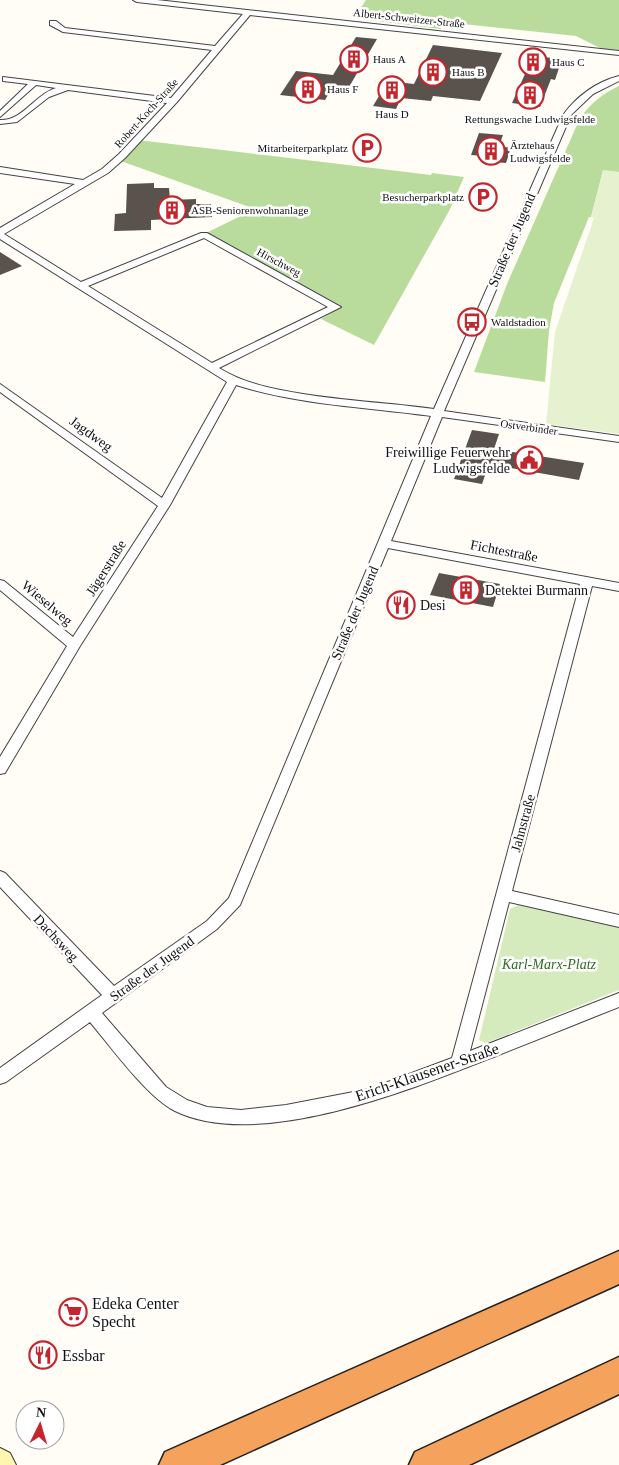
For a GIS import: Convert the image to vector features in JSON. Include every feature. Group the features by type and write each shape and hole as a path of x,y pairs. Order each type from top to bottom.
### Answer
{"highway":[{"path":"178,1465 619,1267"},
{"path":"428,1465 619,1375"}],"street":[{"name":"Albert-Schweitzer-Straße","path":"137,0 619,53"},
{"name":"Robert-Koch-Straße","path":"0,234 105,170 122,156 173,101 248,12"},
{"path":"53,23 63,30 218,49"},
{"name":"Straße der Jugend","path":"0,1076 114,997 212,925 235,901 472,331 567,115 581,99 597,88 619,78"},
{"path":"6,79 173,101"},
{"path":"0,115 34,83"},
{"path":"0,122 7,123 19,120 45,95 69,87"},
{"path":"0,170 83,183"},
{"path":"0,234 233,382 262,390 335,402 439,414"},
{"name":"Hirschweg","path":"81,285 204,235 336,307 210,368"},
{"name":"Jägerstraße","path":"0,769 74,646 164,505 233,382"},
{"name":"Jagdweg","path":"0,387 164,505"},
{"name":"Ostverbinder","path":"439,414 619,440"},
{"name":"Fichtestraße","path":"384,544 619,588"},
{"name":"Jahnstraße","path":"459,1064 587,582"},
{"name":"Wieselweg","path":"0,584 74,646"},
{"name":"Dachsweg","path":"0,878 114,997"},
{"path":"504,895 619,921"},
{"name":"Erich-Klausener-Straße","path":"91,1012 160,1092 181,1106 207,1115 241,1118 277,1114 369,1096 459,1064 619,1000"}],"green space":[{"path":"366,0 619,0 619,51 602,49 576,36 463,24 448,25 440,29 354,18"},
{"path":"619,86 619,172 603,171 591,217 589,217 554,303 549,331 545,382 474,372 507,284 580,118 597,99"},
{"path":"138,140 431,175 432,173 464,177 449,211 374,345 321,319 342,306 206,233 255,209 118,160"},
{"path":"603,170 619,172 619,434 546,424 555,332 594,218 591,217"},
{"name":"Karl-Marx-Platz","path":"518,905 619,926 619,990 486,1043 479,1040 510,909"}],"building":[{"path":"356,37 377,39 349,87 334,85 325,100 280,95 296,71 333,75"},
{"path":"433,45 502,53 480,101 433,96 431,101 401,98 396,109 373,106 388,81 414,84"},
{"path":"533,56 562,59 555,80 551,79 540,107 512,103"},
{"name":"Ärztehaus Ludwigsfelde","path":"479,133 503,135 499,146 511,148 506,163 483,161 484,156 471,155"},
{"name":"ASB-Seniorenwohnanlage","path":"154,183 154,188 169,188 170,200 196,199 196,204 211,204 212,217 151,220 151,230 114,231 115,214 126,213 127,184"},
{"path":"0,252 22,266 0,275"},
{"name":"Freiwillige Feuerwehr Ludwigsfelde","path":"472,430 499,434 494,449 584,463 579,480 489,464 482,484 454,479"},
{"name":"Detektei Burmann","path":"439,573 500,584 493,607 430,595"}],"place":[{"name":"Haus A","path":"354,59"},
{"name":"Haus C","path":"533,62"},
{"name":"Haus B","path":"433,72"},
{"name":"Haus F","path":"308,89"},
{"name":"Haus D","path":"392,90"},
{"name":"Rettungswache Ludwigsfelde","path":"530,95"},
{"name":"Mitarbeiterparkplatz","path":"367,148"},
{"name":"Ärztehaus Ludwigsfelde","path":"491,151"},
{"name":"Besucherparkplatz","path":"483,197"},
{"name":"ASB-Seniorenwohnanlage","path":"172,210"},
{"name":"Waldstadion","path":"472,322"},
{"name":"Freiwillige Feuerwehr Ludwigsfelde","path":"529,460"},
{"name":"Detektei Burmann","path":"466,590"},
{"name":"Desi","path":"401,605"},
{"name":"Edeka Center Specht","path":"73,1312"},
{"name":"Essbar","path":"43,1355"}]}
